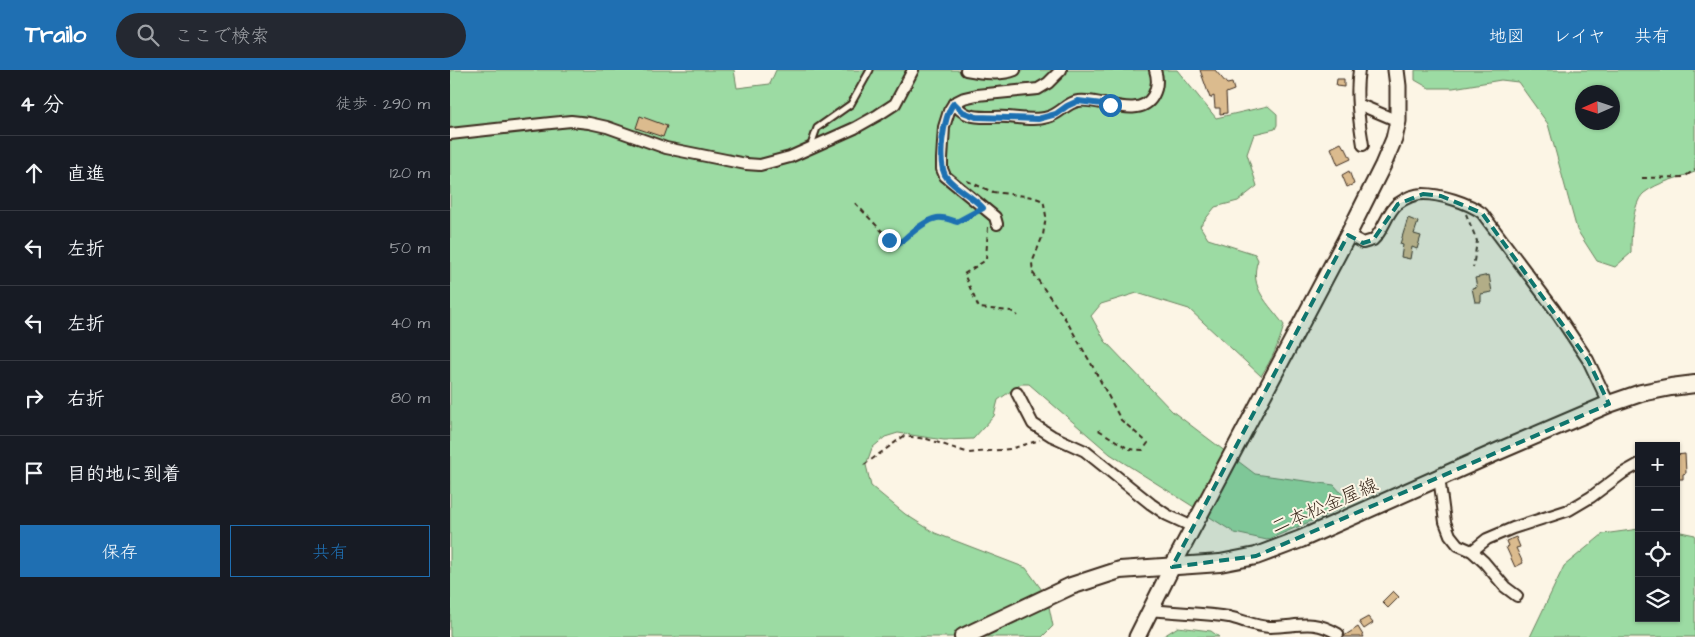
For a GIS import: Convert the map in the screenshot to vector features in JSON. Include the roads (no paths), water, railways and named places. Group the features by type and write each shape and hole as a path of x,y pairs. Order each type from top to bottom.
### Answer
{"main road":[{"name":"二本松金屋線","path":"963,637 1072,586 1120,570 1220,563 1256,556 1301,539 1609,404 1648,392 1695,384"}],"street":[{"path":"450,134 551,123 580,122 607,127 666,148 746,164 760,165 774,163 810,149 855,128 895,104 913,70"},
{"path":"966,70 984,73 1003,73 1015,70"},
{"path":"998,224 995,217 945,176 942,169 942,147 944,127 949,110 954,103 964,98 1038,89 1048,83 1061,70"},
{"path":"954,103 963,112 976,117 1038,119 1056,114 1078,101 1118,107 1139,106 1147,103 1154,94 1157,79 1155,70"},
{"path":"1359,70 1358,104 1362,144"},
{"path":"1137,637 1172,567 1348,235 1394,139 1398,121 1396,70"},
{"path":"1358,104 1398,121"},
{"path":"1348,235 1363,242 1373,240 1398,204 1416,195 1441,196 1474,207 1482,213 1554,309 1588,360 1609,404"},
{"path":"1016,393 1033,424 1052,436 1085,451 1151,504 1167,515 1193,527"},
{"path":"1472,551 1486,539 1569,510 1591,498 1623,473 1635,466"},
{"path":"1439,477 1445,522 1450,536 1458,545 1472,551 1505,587 1517,596"},
{"path":"1151,610 1229,618 1269,627 1303,623 1319,624 1328,627 1338,634"}],"lane":[{"path":"810,149 817,128 851,104 870,70"}]}
